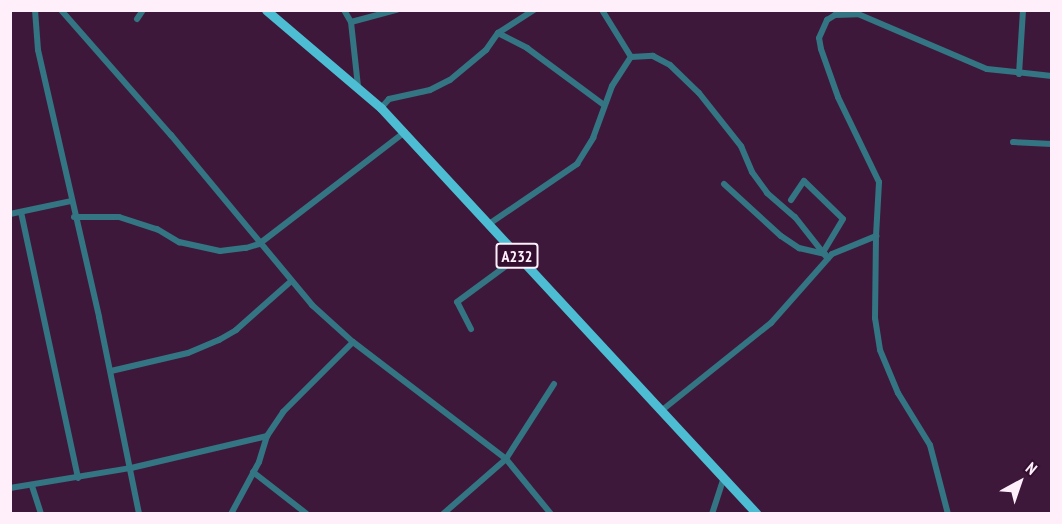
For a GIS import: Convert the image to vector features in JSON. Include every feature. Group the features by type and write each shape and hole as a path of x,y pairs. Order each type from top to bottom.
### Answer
{"main road":[{"name":"A232","path":"266,10 358,86 405,132 518,257 757,513"}],"street":[{"path":"35,10 38,50 74,217 111,371 139,513"},
{"path":"61,10 171,135 290,282 353,342 506,459 551,513"},
{"path":"137,20 143,10"},
{"path":"344,10 351,22 358,86"},
{"path":"351,22 396,10"},
{"path":"381,108 389,99 430,90 450,81 486,50 498,33 534,10"},
{"path":"602,10 631,57"},
{"path":"1019,74 1023,10"},
{"path":"948,513 930,445 898,393 880,350 874,318 879,182 838,97 821,49 822,30 835,13 858,12 987,69 1052,76"},
{"path":"498,33 527,48 604,105"},
{"path":"631,57 653,56 670,65 699,93 741,146 752,172 767,193 795,217 825,255"},
{"path":"489,224 577,164 593,138 604,105 631,57"},
{"path":"74,217 119,217 157,229 179,242 220,251 259,244 405,132"},
{"path":"1013,142 1052,144"},
{"path":"661,411 771,324 825,255 843,219 804,181 790,200"},
{"path":"724,184 781,236 800,248 825,255 847,244 876,236"},
{"path":"10,214 71,201"},
{"path":"21,212 78,478"},
{"path":"471,329 457,302 518,257"},
{"path":"111,371 188,352 219,340 236,330 290,282"},
{"path":"231,513 253,472 267,436 294,399 353,342"},
{"path":"443,513 506,459 554,384"},
{"path":"10,488 131,468 267,436"},
{"path":"253,472 307,513"},
{"path":"712,513 724,478"},
{"path":"32,486 41,513"}]}
